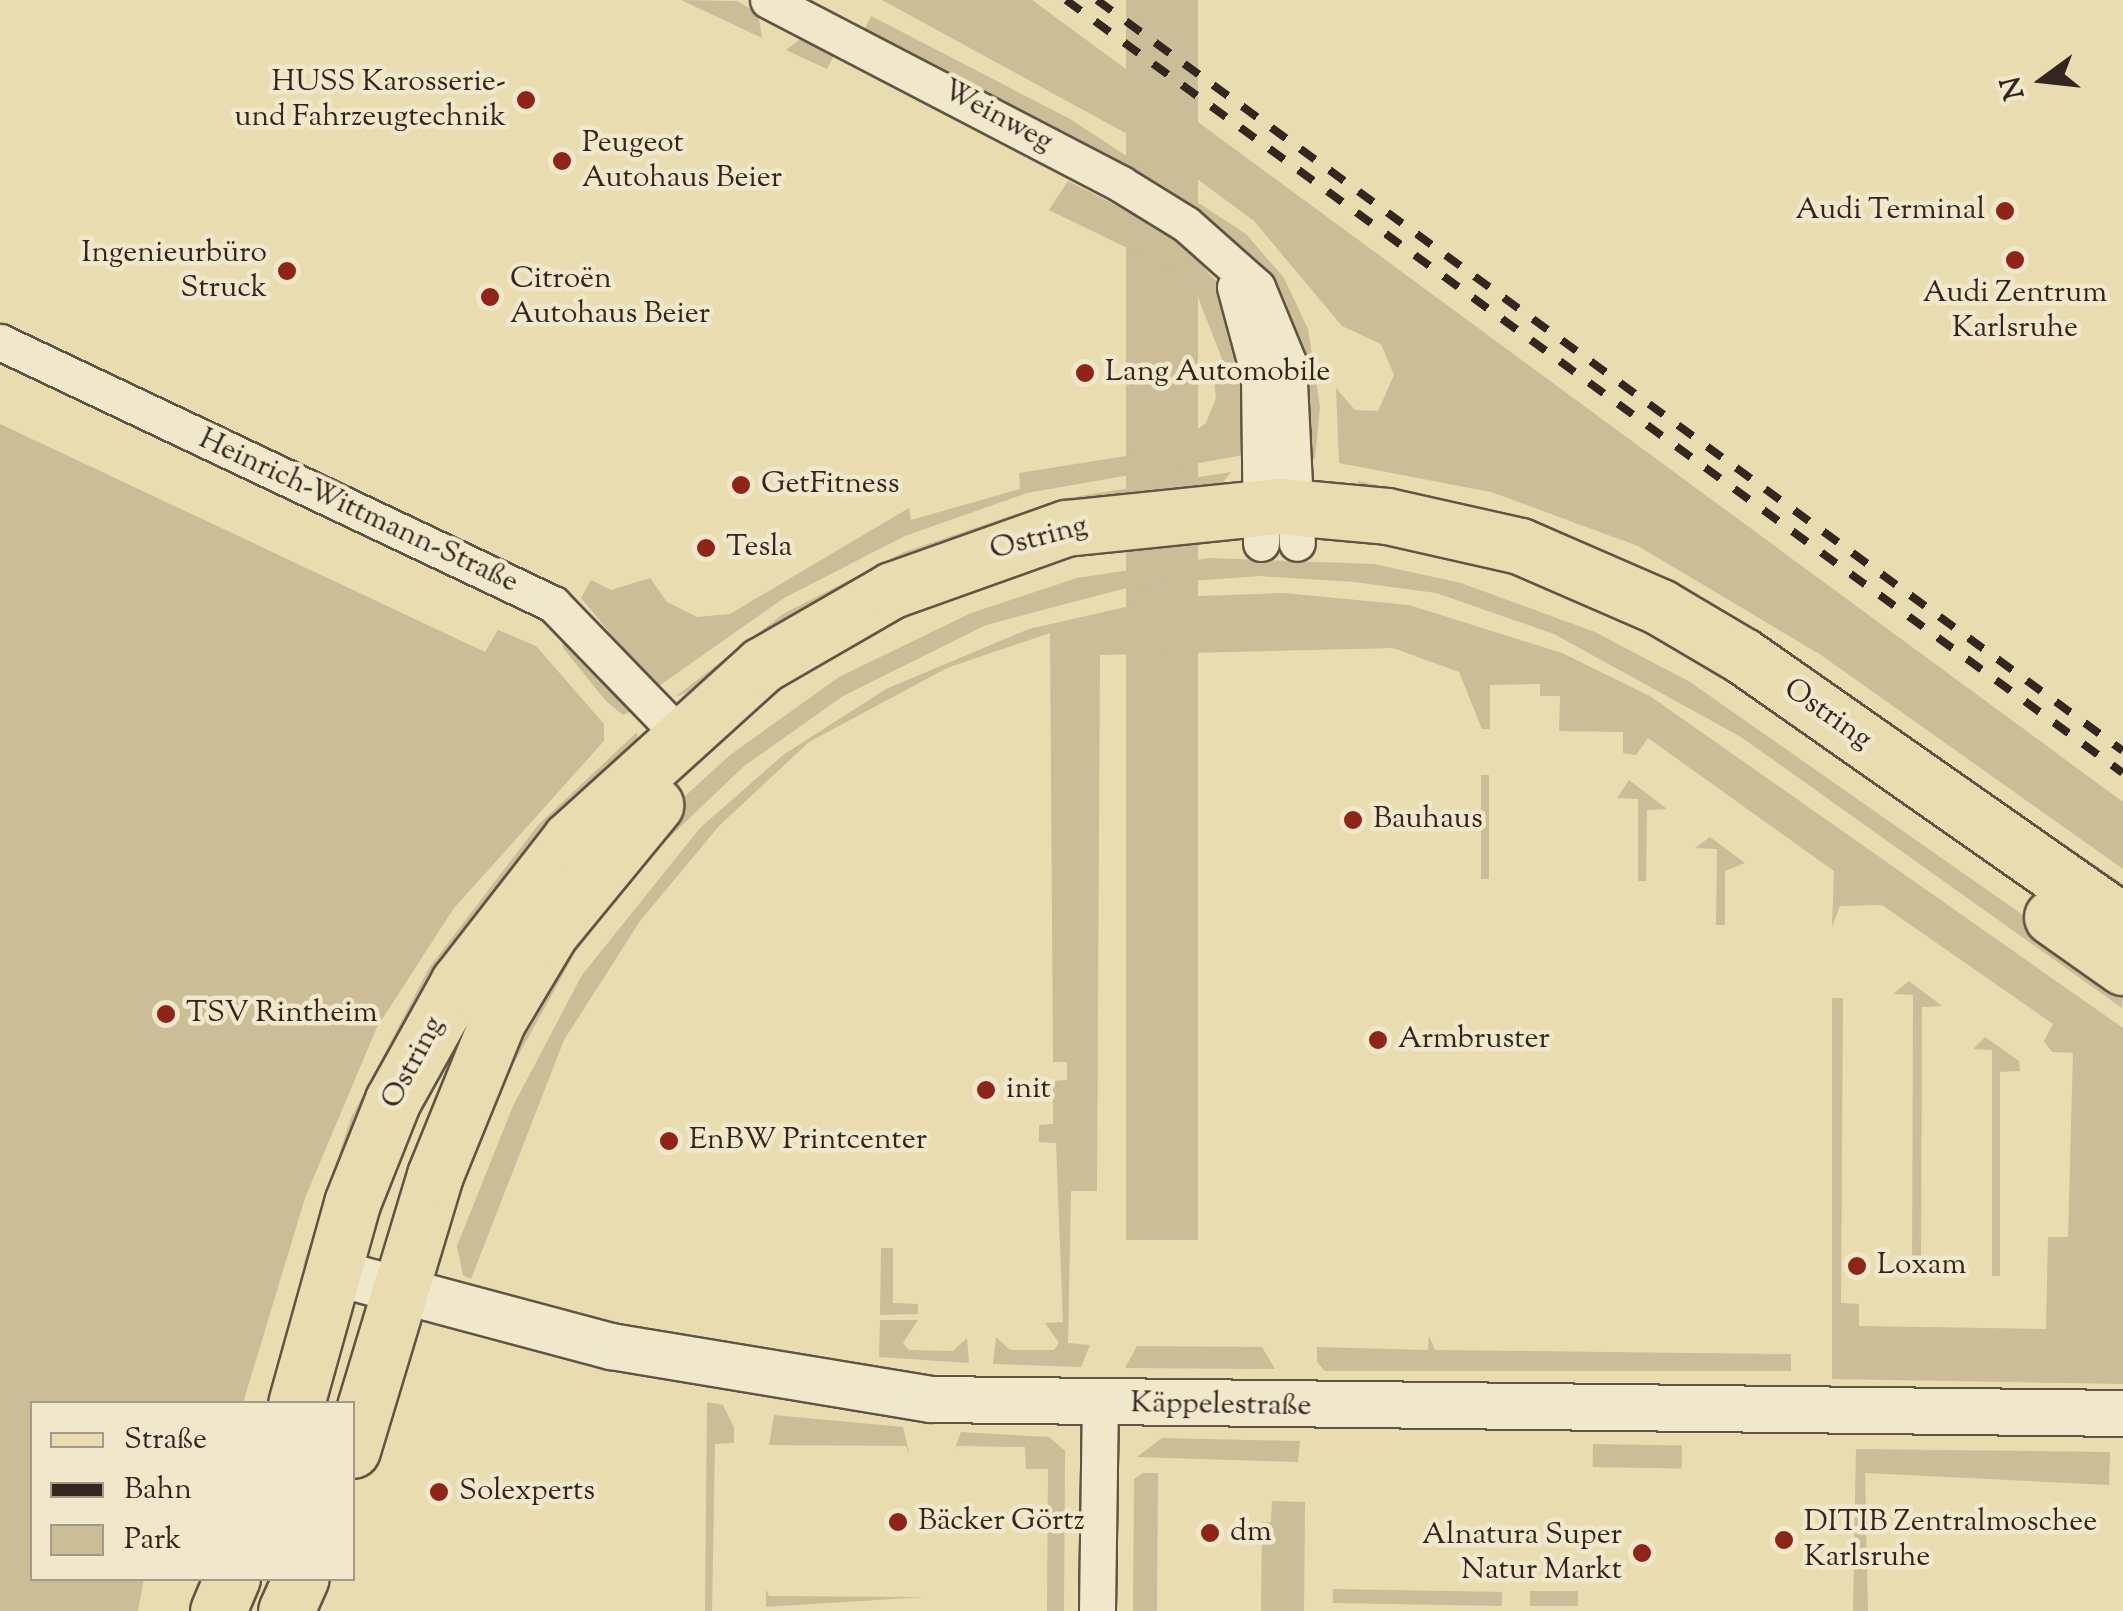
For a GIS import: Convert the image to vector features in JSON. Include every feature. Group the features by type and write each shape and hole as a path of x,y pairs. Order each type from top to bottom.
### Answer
{"main road":[{"name":"Ostring","path":"297,1401 380,1128 458,983 570,839 678,733 814,633 950,566 1066,528 1279,524 1520,546 1660,607 2123,922"},
{"name":"Ostring","path":"355,1435 459,1106 497,1022 606,858 705,757 836,663 1004,584 1279,524 1500,579 1616,625 1753,708 2123,967"},
{"path":"218,1611 231,1581"},
{"path":"286,1611 300,1581"}],"street":[{"name":"Weinweg","path":"768,0 1063,152 1217,250 1257,287 1277,325 1279,524"},
{"name":"Heinrich-Wittmann-Straße","path":"0,342 553,604 678,733"},
{"name":"Käppelestraße","path":"334,1272 402,1294 611,1346 856,1390 1100,1404 2123,1413"},
{"path":"1097,1611 1100,1404"}],"green space":[{"path":"681,0 737,1 758,13 762,38"},
{"path":"882,0 1032,0 2123,802 2123,869 1821,655 1638,546 1491,492 1339,463 1336,388 1355,410 1378,411 1394,375 1381,344 1342,326 1254,221 1162,153"},
{"path":"1126,0 1198,0 1198,1240 1126,1240"},
{"path":"871,16 1070,119 1246,234 1284,278 1308,329 1320,407 1315,459 1307,459 1256,266 1171,198 879,38 865,28"},
{"path":"803,37 837,50 827,69 786,50"},
{"path":"1068,181 1171,233 1222,287 1240,330 1244,455 1027,493 905,536 784,598 656,688 581,598 591,580 611,590 650,578 667,602 697,617 730,614 909,508 911,520 1020,489 1019,473 1170,449 1206,423 1216,398 1212,365 1222,359 1191,279 1049,210"},
{"name":"TSV Rintheim","path":"0,424 485,652 498,630 536,646 604,724 604,741 454,908 377,1027 305,1198 244,1401 30,1401 30,1581 144,1581 138,1611 0,1611"},
{"path":"1231,472 1218,488 675,697 783,614 904,552 1061,499"},
{"path":"1358,481 1531,518 1684,586 2123,884 2123,904 1814,689 1355,500"},
{"path":"1209,558 1374,564 1461,583 1595,632 1690,682 2123,985 2122,1008 1741,737 1554,634 1436,593 1354,582 1259,576 1138,585 986,625 843,696 743,767 653,853 576,951 513,1065 435,1253 490,1069 661,818 730,755 839,677 971,613 1077,578"},
{"path":"1284,593 1409,605 1562,653 1650,696 2123,1028 2123,1384 1832,1379 1832,998 1843,998 1841,1303 1859,1304 1859,1326 2046,1329 2048,1237 2068,1237 2073,1053 2052,1052 2044,1041 2053,1024 1882,905 1840,906 1832,927 1834,871 1648,738 1636,755 1623,753 1623,732 1559,731 1560,696 1540,696 1540,684 1490,685 1490,729 1482,729 1459,672 1393,648 1100,655 1097,1191 1071,1191 1068,1343 1090,1345 1081,1367 993,1364 996,1337 1010,1350 1054,1350 1059,1343 1045,1323 1063,1322 1056,1143 1039,1142 1039,1125 1053,1124 1053,1081 1067,1080 1067,1062 1053,1062 1050,633 947,668 809,742 719,826 640,921 564,1040 471,1279 463,1275 457,1246 513,1106 582,975 700,828 783,755 886,689 1029,629 1169,597"},
{"path":"561,630 635,710 623,715 606,701 563,648"},
{"path":"637,732 638,743 302,1268 351,1118 429,968 538,825"},
{"path":"1481,775 1489,775 1489,879 1481,879"},
{"path":"1629,780 1667,809 1647,810 1646,881 1638,881 1638,799 1617,798"},
{"path":"1710,837 1745,863 1725,871 1725,925 1716,925 1717,849 1695,848"},
{"path":"1909,981 1942,1006 1922,1007 1921,1275 1912,1275 1913,995 1893,994"},
{"path":"1985,1037 2019,1061 2020,1071 2000,1072 2000,1276 1992,1276 1992,1050 1973,1049"},
{"path":"881,1248 893,1248 893,1303 918,1304 918,1314 880,1315"},
{"path":"880,1320 918,1320 903,1343 909,1350 953,1351 967,1338 969,1363 879,1357"},
{"path":"1429,1336 1435,1350 1791,1354 1791,1371 1325,1371 1317,1362 1317,1347 1428,1350"},
{"path":"1137,1346 1262,1347 1275,1369 1125,1368"},
{"path":"707,1402 723,1405 734,1428 734,1443 715,1444 712,1611 705,1611"},
{"path":"774,1415 903,1427 910,1456 906,1446 769,1445"},
{"path":"961,1432 1049,1437 1065,1451 1064,1611 1047,1611 1048,1469 1026,1469 1025,1447 956,1446 952,1456"},
{"path":"1162,1438 1300,1441 1298,1462 1137,1457"},
{"path":"1593,1444 1682,1446 1682,1469 1593,1467"},
{"path":"1856,1449 2110,1452 2109,1485 1865,1473 1868,1611 1853,1611"},
{"path":"1143,1473 1158,1473 1157,1611 1133,1611 1134,1479"},
{"path":"1272,1501 1305,1502 1304,1611 1261,1611 1262,1522 1271,1522"},
{"path":"766,1589 769,1596 924,1597 766,1607"},
{"path":"1333,1589 1502,1592 1502,1606 1333,1603"},
{"path":"1530,1591 1578,1591 1578,1606 1530,1606"}],"railway":[{"path":"1066,0 2123,773"},
{"path":"1097,0 2123,751"}],"place":[{"name":"HUSS Karosserie- und Fahrzeugtechnik","path":"526,100"},
{"name":"Peugeot Autohaus Beier","path":"562,161"},
{"name":"Audi Terminal","path":"2005,211"},
{"name":"Audi Zentrum Karlsruhe","path":"2015,260"},
{"name":"Ingenieurbüro Struck","path":"287,271"},
{"name":"Citroën Autohaus Beier","path":"490,297"},
{"name":"Lang Automobile","path":"1085,373"},
{"name":"GetFitness","path":"741,485"},
{"name":"Tesla","path":"706,548"},
{"name":"Bauhaus","path":"1353,820"},
{"name":"TSV Rintheim","path":"166,1014"},
{"name":"Armbruster","path":"1378,1040"},
{"name":"init","path":"986,1090"},
{"name":"EnBW Printcenter","path":"669,1141"},
{"name":"Loxam","path":"1857,1266"},
{"name":"Solexperts","path":"439,1492"},
{"name":"Bäcker Görtz","path":"898,1522"},
{"name":"dm","path":"1210,1533"},
{"name":"DITIB Zentralmoschee Karlsruhe","path":"1784,1540"},
{"name":"Alnatura Super Natur Markt","path":"1642,1553"}]}
